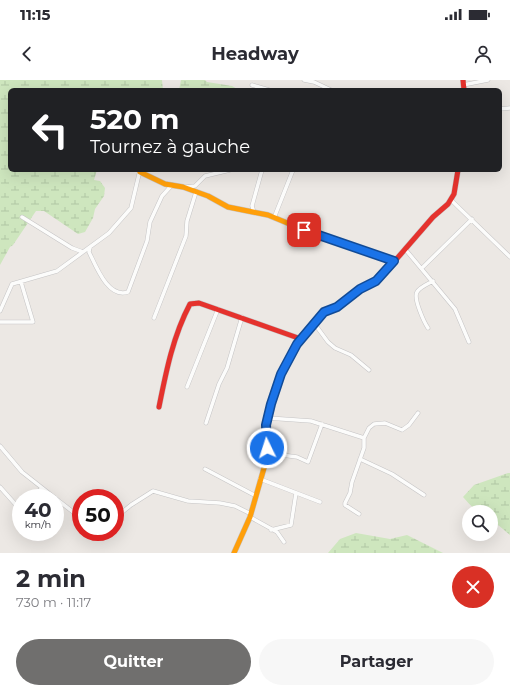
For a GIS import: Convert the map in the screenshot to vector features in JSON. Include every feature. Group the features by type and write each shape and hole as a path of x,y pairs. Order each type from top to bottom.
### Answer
{"street":[{"path":"304,80 315,81 327,88"},
{"path":"463,85 488,80"},
{"path":"252,86 260,88"},
{"path":"0,311 12,284 57,271 109,233 130,209 140,172"},
{"path":"142,172 157,181 183,187 208,196 228,207 274,218 309,232 394,261"},
{"path":"183,187 195,186 205,176 222,172"},
{"path":"254,212 252,206 261,172"},
{"path":"274,218 292,172"},
{"path":"234,553 250,516 268,454 266,434 268,418 281,374 301,339 313,323 328,309 337,307 360,289 376,281 433,217 451,200 456,186 458,172"},
{"path":"91,246 89,252 110,288 116,292 128,292 147,241 150,222 162,196 173,185"},
{"path":"154,318 186,236 187,222 196,192"},
{"path":"451,200 510,257"},
{"path":"22,217 72,248 83,252"},
{"path":"422,268 472,219"},
{"path":"405,249 458,313 469,342"},
{"path":"428,328 422,319 416,296 417,291 433,281"},
{"path":"0,322 33,322 21,282"},
{"path":"159,407 166,372 188,305 192,302 200,303 242,317 270,328 289,332 301,339"},
{"path":"187,387 218,309"},
{"path":"206,423 217,390 231,358 242,317"},
{"path":"313,323 328,342 335,348 351,355 369,370"},
{"path":"359,514 345,504 350,493 352,482 364,448 364,438 369,428 379,423 404,429 418,413"},
{"path":"268,418 307,420 364,438"},
{"path":"267,448 282,455 297,457 308,462 322,424"},
{"path":"0,446 22,472 42,488"},
{"path":"360,459 392,474 424,494"},
{"path":"205,469 256,496"},
{"path":"260,479 320,502"},
{"path":"0,486 12,501"},
{"path":"124,511 153,491 188,501 220,503 236,506 271,530 277,532 284,542"},
{"path":"271,530 291,524 296,493"},
{"path":"64,505 72,511"}],"green space":[{"path":"0,80 162,80 163,88 8,88 8,172 96,172 94,180 100,181 105,188 104,196 95,209 93,218 85,232 78,234 44,211 36,211 13,245 10,247 0,265"},
{"path":"181,80 205,80 207,82 232,86 236,88 179,88"},
{"path":"510,473 510,535 498,525 498,505 471,505 463,497 474,485"},
{"path":"356,533 390,539 407,535 443,553 328,553 340,539"}],"traffic: slow":[{"path":"140,172 165,184 183,187 208,196 228,207 268,215 309,232 394,261"},
{"path":"234,553 250,517 268,454 266,425 271,404 281,374 297,344 324,312 342,304 359,289 376,281 387,270"}],"traffic: jam":[{"path":"463,80 464,88"},
{"path":"387,270 433,217 448,204 454,194 458,172"},
{"path":"159,407 167,367 179,329 190,304 199,303 301,339"}],"route":[{"path":"267,448 266,425 271,404 281,374 297,344 313,323 324,312 330,308 337,307 360,289 376,281 394,261 304,230"}]}
